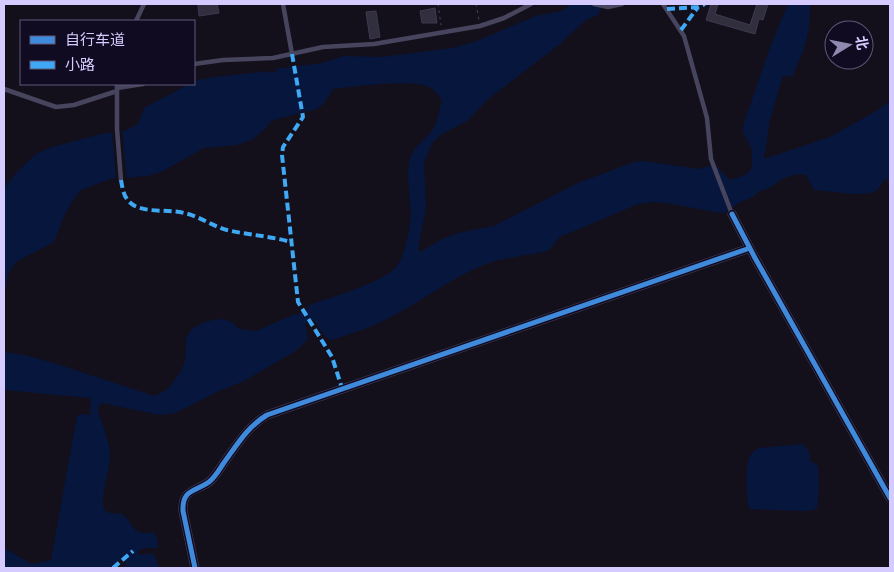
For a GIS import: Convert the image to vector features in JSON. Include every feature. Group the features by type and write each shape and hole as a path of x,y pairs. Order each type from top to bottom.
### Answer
{"street":[{"path":"732,214 890,498"},
{"path":"195,568 183,511 183,503 186,496 194,489 209,482 249,428 267,414 750,248"}],"lane":[{"path":"136,20 144,4"},
{"path":"283,4 292,54"},
{"path":"195,64 223,60 264,60 323,47 367,44 480,26 504,18 531,4"},
{"path":"594,4 604,6 622,4"},
{"path":"663,4 684,36 706,118 711,159 732,214"},
{"path":"4,89 56,107 74,105 117,87 134,85"},
{"path":"117,87 117,129 121,180"}],"path":[{"path":"438,4 442,32"},
{"path":"476,4 480,26"}],"water":[{"path":"570,4 602,4 598,15 586,20 560,44 488,99 467,121 442,134 432,143 424,163 426,207 418,249 420,252 442,239 458,233 494,226 578,183 634,162 644,161 698,169 715,165 730,180 750,171 752,167 752,152 751,146 744,134 743,126 769,50 788,4 810,4 808,33 792,77 783,76 770,120 764,159 830,137 878,110 890,101 890,179 884,180 878,189 872,193 856,194 814,190 806,175 798,174 784,178 769,188 758,192 753,197 740,202 726,212 721,213 666,203 638,204 560,237 549,250 544,252 495,261 480,266 397,314 358,331 332,340 323,334 313,319 305,324 308,339 297,350 244,381 217,392 176,413 160,415 102,403 98,407 98,412 110,450 103,496 104,510 110,513 122,514 141,533 154,532 158,544 157,548 144,548 138,552 140,555 152,553 159,568 125,568 126,558 124,556 115,564 114,568 4,568 4,548 32,564 51,560 77,416 81,414 90,415 91,398 4,390 4,352 54,363 154,396 168,389 181,371 185,361 186,339 190,331 202,323 222,319 232,322 239,329 256,331 307,311 309,305 369,284 390,273 399,262 409,233 411,218 408,176 410,158 416,147 431,132 437,121 442,100 431,88 422,85 398,83 333,89 316,110 271,121 252,140 236,145 204,148 161,172 147,176 110,179 81,190 64,216 54,242 16,262 9,272 4,292 4,188 17,172 36,154 49,148 101,134 125,131 138,124 144,108 187,85 195,85 195,81 268,71 269,73 276,72 276,69 322,63 344,56 382,57 452,48 477,41 536,16 562,11"},
{"path":"802,444 809,451 810,460 818,466 817,508 806,511 750,509 748,506 747,473 748,460 752,453 759,448"}],"pier":[{"path":"122,129 127,180 116,181 112,130"}],"building":[{"path":"217,4 219,13 199,16 198,5"},
{"path":"711,4 718,4 715,14 750,25 757,4 768,4 763,20 759,19 755,34 706,20"},
{"path":"435,8 437,23 422,23 420,11"},
{"path":"376,11 380,37 370,39 366,12"}],"marked path":[{"path":"667,9 698,7 705,4"},
{"path":"681,30 698,7"},
{"path":"292,54 303,117 283,147 282,155 298,302 332,357 342,388"},
{"path":"121,180 126,198 135,206 184,213 227,230 291,242"},
{"path":"113,568 133,551"}],"cycle path":[{"path":"732,214 890,498"},
{"path":"195,568 183,511 185,499 190,492 211,480 248,431 267,415 750,248"}]}
